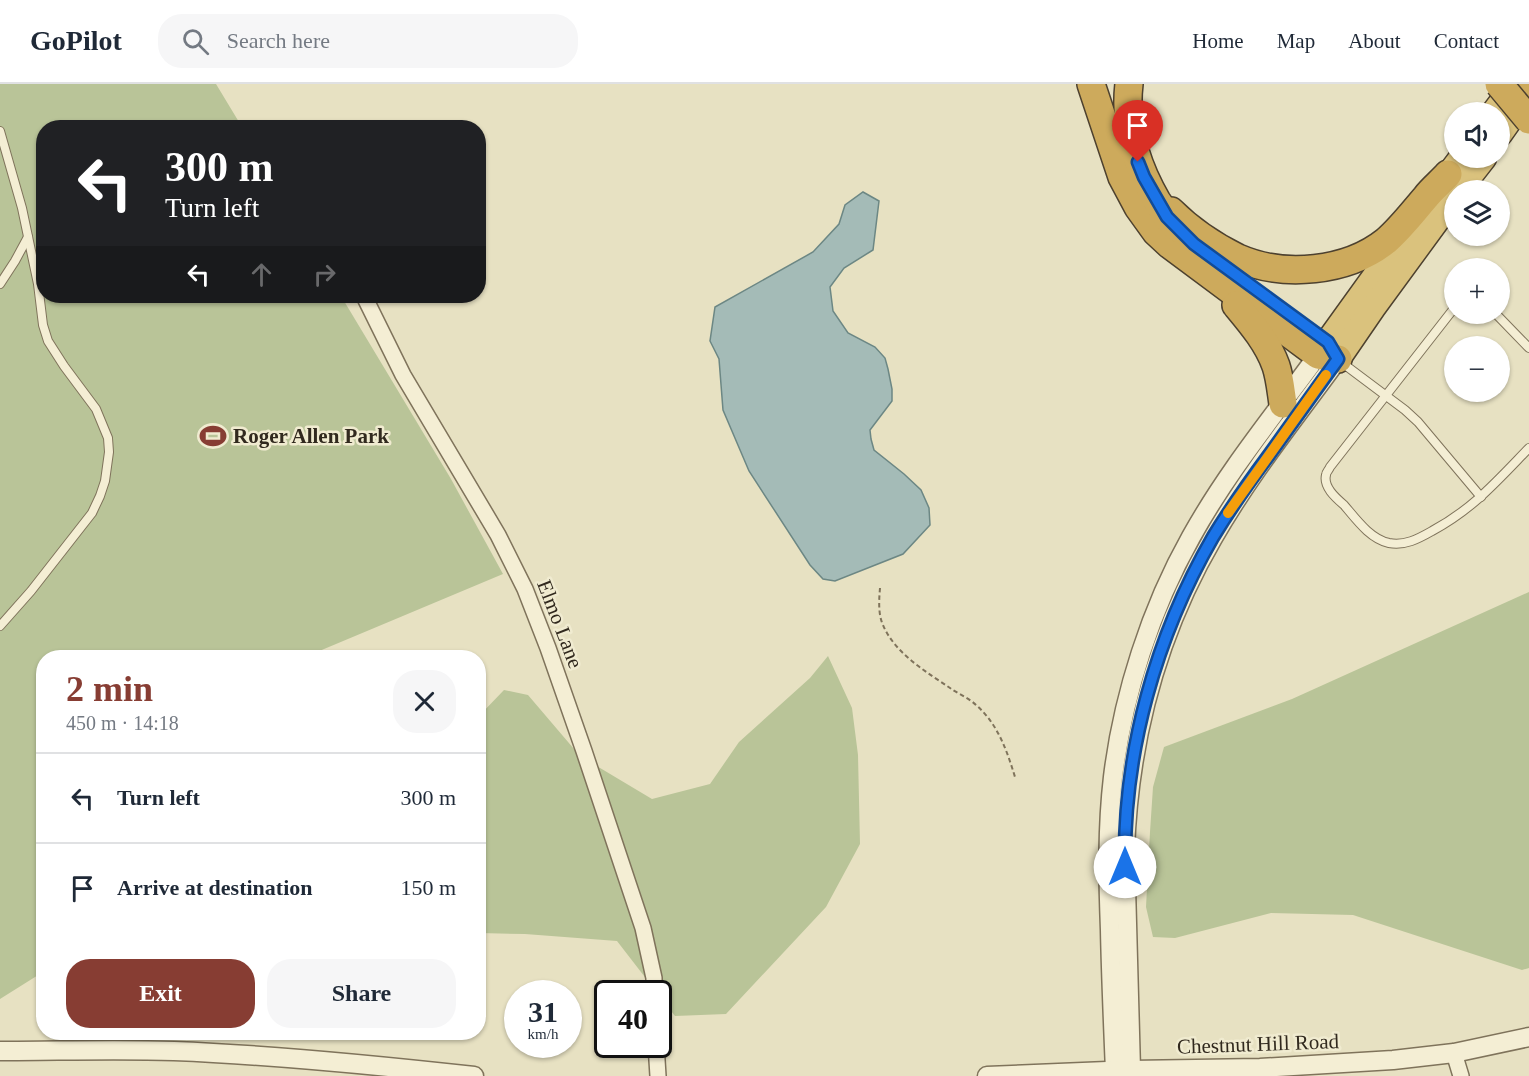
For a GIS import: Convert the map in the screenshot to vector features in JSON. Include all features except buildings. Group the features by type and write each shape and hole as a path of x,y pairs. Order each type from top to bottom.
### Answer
{"highway":[{"path":"1091,84 1122,177 1138,207 1156,232 1200,267 1328,352"},
{"path":"1129,84 1128,123 1133,147 1144,177 1167,217 1194,244 1328,352"},
{"path":"1499,84 1529,120"},
{"path":"1502,102 1515,84"},
{"path":"1510,120 1529,93 1522,84"},
{"path":"1456,180 1471,168"},
{"path":"1152,191 1172,213 1203,238 1240,258 1274,267 1314,269 1349,261 1385,242 1400,228 1427,195 1444,186"},
{"path":"1328,352 1444,196"},
{"path":"1200,267 1231,298 1267,347 1280,379 1283,404"}],"street":[{"name":"Elmo Lane","path":"367,303 403,375 498,535 525,590 548,648 643,928 654,980"},
{"path":"1123,1070 1108,846 1113,776 1129,694 1164,590 1209,507 1283,404 1328,352"},
{"path":"1123,1070 1126,817 1131,770 1150,685 1180,602 1213,537 1266,458 1328,352"},
{"name":"Chestnut Hill Road","path":"987,1076 1123,1070 1260,1068 1393,1060 1454,1053 1529,1037"},
{"path":"0,1051 171,1051 261,1056 474,1076"},
{"path":"1454,1053 1461,1076"},
{"path":"657,1058 658,1076"}],"lane":[{"path":"0,131 22,208 36,275"},
{"path":"0,284 28,237"},
{"path":"0,626 42,578 92,513 100,496 108,465 108,438 96,409 48,341 40,303"},
{"path":"1444,321 1330,467 1326,475 1326,483 1332,494 1372,534 1389,543 1402,544 1414,541 1452,520 1481,497 1529,448"},
{"path":"1506,324 1529,348"},
{"path":"1328,352 1387,395 1418,422 1481,497"}],"path":[{"path":"879,588 882,624 894,643 913,661 976,705 1000,736 1015,777"}],"green space":[{"name":"Roger Allen Park","path":"0,84 216,84 238,120 36,120 36,303 345,303 451,479 503,574 322,650 36,650 36,976 0,999"},
{"path":"1529,592 1529,968 1522,970 1353,915 1271,913 1175,938 1153,937 1146,907 1150,832 1153,787 1164,747 1292,699"},
{"path":"828,656 852,708 858,755 860,844 826,907 726,1014 675,1016 672,1012 672,980 647,980 617,941 486,933 486,709 504,690 528,695 580,756 652,799 710,784 739,742 810,678"}],"water":[{"path":"863,192 879,201 873,250 844,268 830,287 833,311 848,333 875,347 885,358 892,389 892,401 870,430 871,439 874,450 921,490 929,508 930,525 903,554 835,581 823,579 810,565 749,471 723,410 719,359 710,341 715,307 813,252 839,224 845,205"}],"slow traffic":[{"path":"1228,513 1326,375"}],"place":[{"name":"Roger Allen Park","path":"213,436"}],"route":[{"path":"1125,867 1126,817 1131,770 1139,728 1157,663 1180,602 1213,537 1230,510 1338,359 1328,342 1194,244 1167,217 1138,162"}]}
